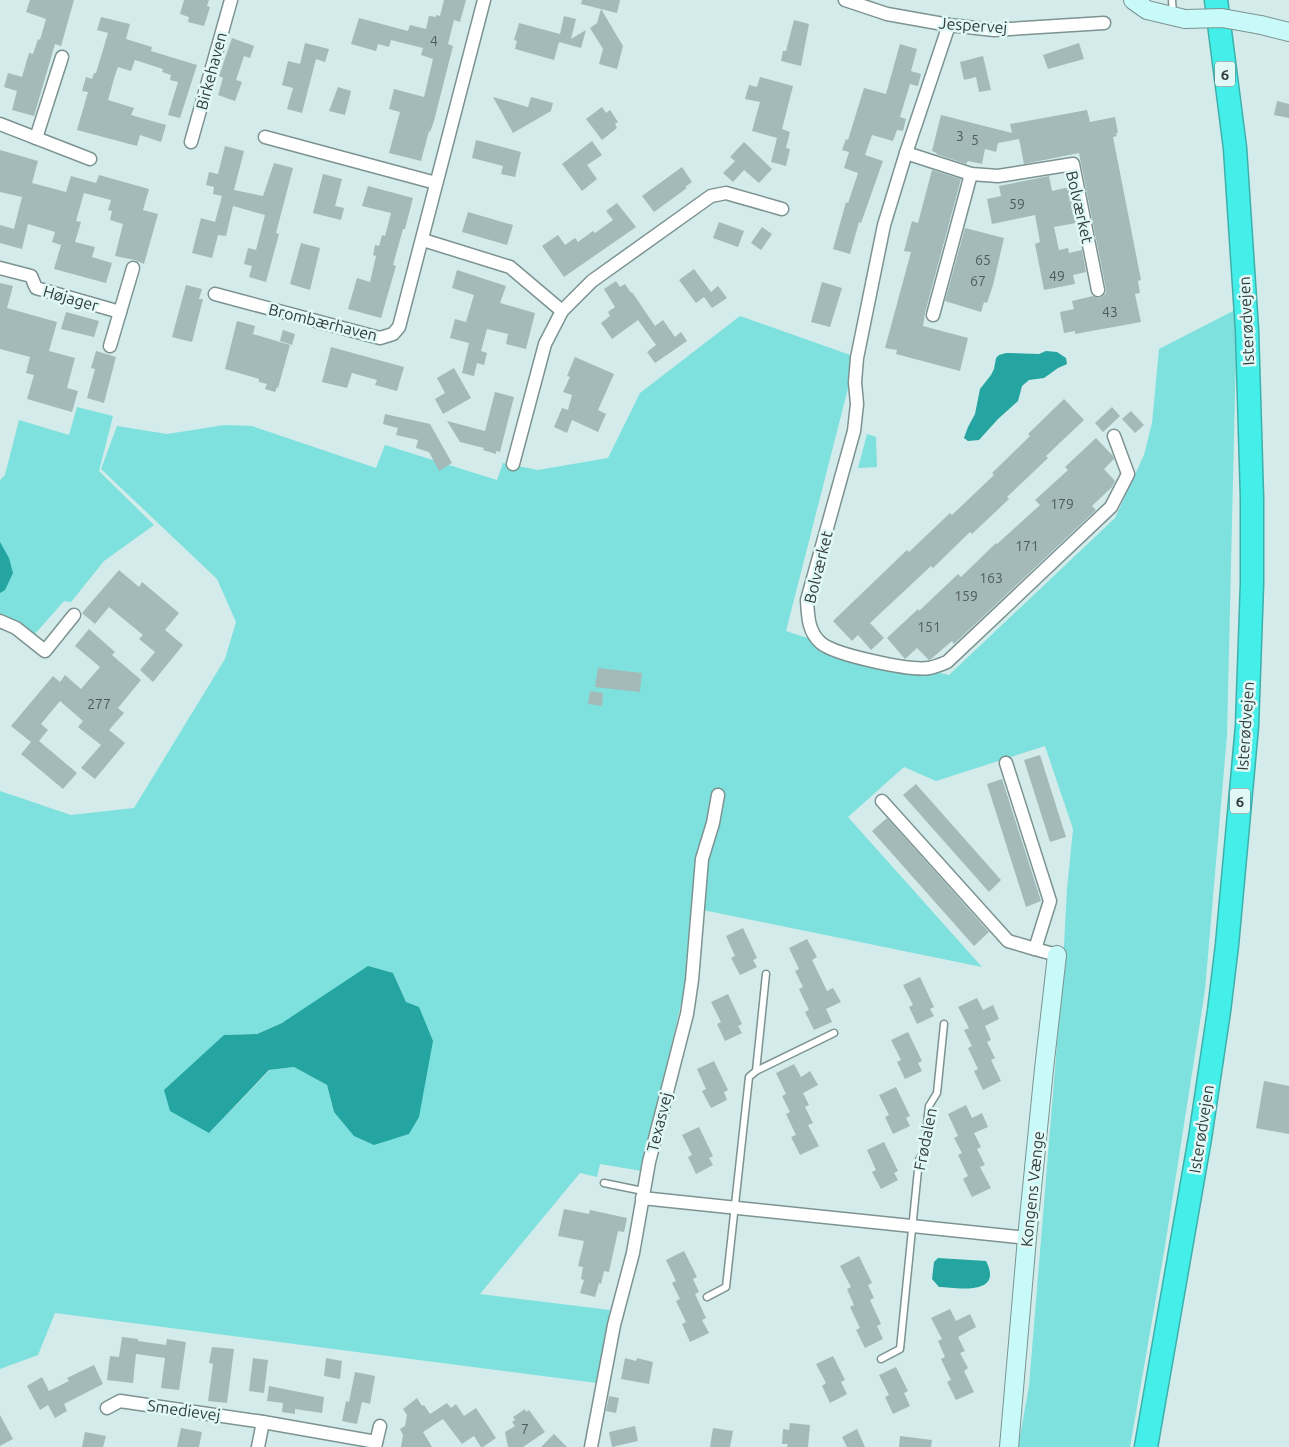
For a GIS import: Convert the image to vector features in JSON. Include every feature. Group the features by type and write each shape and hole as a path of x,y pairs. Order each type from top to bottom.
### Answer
{"highway":[{"name":"Isterødvejen","path":"1146,1447 1200,1138 1218,1011 1228,935 1247,726 1252,583 1252,517 1247,330 1234,148 1216,0"}],"street":[{"name":"Birkehaven","path":"191,142 231,0"},
{"name":"Brombærhaven","path":"215,294 380,338 386,337 399,327 484,0"},
{"name":"Jespervej","path":"845,0 886,14 949,25 994,30 1104,23"},
{"path":"1133,0 1147,10 1177,12 1262,24 1289,32"},
{"name":"Bolværket","path":"949,25 884,225 857,358 855,382 857,404 854,431 808,600 808,620 812,632 821,644 845,654 898,666 929,668 947,662 1111,506 1128,474 1114,436"},
{"path":"36,138 62,57"},
{"path":"0,124 90,159"},
{"path":"265,137 436,183"},
{"name":"Bolværket","path":"906,153 971,174 998,176 1072,164 1098,290"},
{"path":"933,316 971,174"},
{"path":"513,464 545,344 562,311 592,281 711,196 726,193 782,209"},
{"path":"423,240 510,267 562,311"},
{"name":"Højager","path":"0,268 31,276 36,288 120,312"},
{"name":"Højager","path":"110,346 133,268"},
{"path":"0,621 16,628 45,651 74,615"},
{"path":"1006,763 1050,901 1035,949"},
{"name":"Texasvej","path":"591,1447 612,1333 634,1254 641,1216 642,1195 649,1162 687,1014 692,980 702,859 713,823 718,795"},
{"name":"Kongens Vænge","path":"882,801 1008,941 1057,955 1027,1238 1010,1447"},
{"path":"642,1195 735,1208 1027,1238"},
{"name":"Smedievej","path":"106,1408 120,1401 264,1422 376,1445 380,1426"},
{"path":"258,1447 264,1422"}],"lane":[{"path":"756,1071 766,974"},
{"name":"Frødalen","path":"881,1359 900,1349 919,1160 924,1151 929,1106 937,1093 944,1024"},
{"path":"707,1297 726,1287 749,1077 756,1071 834,1033"},
{"path":"604,1183 642,1195"}],"shaded area":[{"path":"1237,309 1227,735 1205,990 1165,1246 1130,1447 1018,1447 1029,1386 1073,829 1045,746 936,781 904,767 848,817 982,967 703,910 642,1171 600,1164 597,1177 580,1173 480,1294 610,1310 597,1383 55,1313 38,1355 0,1369 0,791 71,815 134,808 225,659 236,622 217,579 101,469 117,426 167,434 225,425 252,426 376,468 385,445 497,480 503,463 538,470 608,458 640,393 740,316 856,357 786,631 854,653 949,675 1115,518 1144,455 1152,423 1159,349","holes":["393,973 406,1002 334,1112 327,1085 294,1067 270,1070 209,1133 224,1035 257,1034"]},
{"path":"1046,351 1057,352 1066,358 1067,364 1044,378 1029,380 1022,386 1018,401 979,440 968,441 964,438 975,414 980,389 991,375 996,358 1006,353 1039,354"},
{"path":"77,407 113,416 99,471 154,525 104,561 71,602 64,601 34,635 0,616 0,480 5,475 19,420 69,435"},
{"path":"867,434 876,437 877,467 858,468"},
{"path":"0,542 9,558 13,573 5,590 0,593"},
{"path":"368,966 393,973 406,1002 419,1007 433,1041 419,1117 409,1134 374,1145 354,1136 334,1112 327,1085 294,1067 269,1070 209,1133 170,1111 164,1090 224,1035 257,1034 282,1023"},
{"path":"938,1258 986,1261 990,1272 989,1280 984,1285 976,1288 939,1287 932,1279 934,1262"}],"building":[{"path":"30,0 74,0 61,46 55,44 34,116 12,110 17,91 4,87 8,73 22,77 29,53 33,54 38,39 40,40 46,19 26,12"},
{"path":"184,0 209,0 207,6 210,7 204,26 188,22 189,17 180,14"},
{"path":"444,0 466,0 460,22 454,20 448,44 453,46 434,121 429,131 421,161 389,153 400,112 389,109 394,89 424,97 433,59 421,55 423,48 391,40 389,47 378,44 376,51 351,44 359,18 408,31 410,25 426,29 429,16 440,16"},
{"path":"582,0 620,0 617,13 581,4"},
{"path":"601,9 623,46 617,69 599,64 603,49 590,28 597,23"},
{"path":"564,16 576,19 571,39 586,30 581,48 559,42 554,60 515,49 517,41 514,40 519,23 560,34"},
{"path":"101,17 130,24 126,39 152,47 151,51 197,65 180,118 168,115 178,82 170,80 171,75 162,72 163,69 135,60 131,71 118,67 108,100 134,108 131,115 166,125 161,142 140,135 137,146 77,130 88,92 82,91 86,77 92,79 94,73 96,73 108,33 97,30"},
{"path":"794,20 809,24 801,66 781,61 783,51 786,51"},
{"path":"232,38 254,46 250,58 244,56 236,80 242,82 235,101 218,95 223,78 219,76"},
{"path":"305,43 329,49 325,62 316,59 302,113 287,109 293,88 282,85 288,61 300,64"},
{"path":"1079,43 1084,59 1048,69 1043,55"},
{"path":"900,44 917,49 911,71 921,74 918,86 910,84 900,117 906,119 903,131 897,130 893,141 872,135 865,155 883,161 861,223 859,222 850,254 833,249 846,202 848,203 858,173 844,168 849,152 842,150 846,139 848,140 864,88 886,94"},
{"path":"983,56 991,90 979,92 976,77 964,80 960,62"},
{"path":"760,77 793,86 782,129 790,132 786,148 790,149 786,166 771,162 777,138 752,131 760,102 745,99 749,85 757,87"},
{"path":"338,87 351,91 345,115 329,111"},
{"path":"493,97 528,107 531,97 553,103 551,111 513,133"},
{"path":"1277,101 1289,104 1289,118 1274,115"},
{"path":"602,107 606,113 610,110 618,122 615,124 617,128 602,140 586,119"},
{"path":"1087,110 1090,122 1115,117 1118,133 1116,133 1117,136 1113,137 1141,280 1138,281 1140,293 1135,294 1141,322 1075,334 1075,331 1064,333 1060,312 1074,309 1072,301 1093,296 1099,298 1106,293 1079,153 1024,164 1019,139 998,143 996,152 985,149 982,164 968,161 966,164 932,151 941,115 1012,133 1010,124"},
{"path":"476,140 521,152 515,177 501,174 503,166 472,158"},
{"path":"592,141 602,155 587,165 597,179 582,191 562,164"},
{"path":"744,142 772,169 759,183 744,170 733,182 723,173 735,161 730,157"},
{"path":"225,146 244,151 234,190 263,196 274,163 293,168 276,233 279,234 266,282 249,277 252,266 244,264 248,248 256,250 265,215 233,206 226,236 218,235 212,258 192,253 201,218 215,222 222,196 213,194 214,187 206,185 209,172 218,174"},
{"path":"0,150 38,161 32,183 66,192 71,176 96,183 99,175 149,189 143,210 158,214 144,264 115,256 123,224 110,220 112,211 108,210 111,200 84,193 76,221 81,222 75,242 95,247 92,257 112,263 106,283 54,269 61,245 52,242 55,232 28,224 22,249 0,243 0,225 14,229 22,197 0,192"},
{"path":"682,167 692,182 685,187 687,188 654,212 642,196"},
{"path":"932,170 961,179 923,326 968,338 960,371 896,354 897,350 885,348 911,252 904,251 912,221 918,223"},
{"path":"323,174 342,179 335,206 344,208 341,220 313,213"},
{"path":"1049,176 1052,191 1069,187 1076,223 1054,227 1059,250 1068,248 1069,253 1082,250 1086,272 1073,275 1075,284 1044,290 1035,244 1040,242 1035,215 992,224 987,199 1001,196 999,186"},
{"path":"368,186 413,198 393,265 396,266 381,318 348,309 357,278 370,282 376,256 373,255 375,245 379,246 382,235 385,236 391,213 362,206"},
{"path":"617,203 636,227 564,277 542,246 558,235 565,245 575,238 578,242 593,231 595,233 613,220 606,211"},
{"path":"468,212 513,225 507,245 462,232"},
{"path":"719,222 744,231 738,247 713,238"},
{"path":"762,227 772,234 761,250 751,243"},
{"path":"965,228 1004,238 993,285 987,303 984,302 981,312 945,301"},
{"path":"301,243 320,248 310,290 290,284"},
{"path":"694,269 711,292 718,286 727,298 712,308 704,297 696,303 679,280"},
{"path":"457,270 506,286 500,303 535,313 526,349 506,344 508,334 487,329 481,351 487,353 484,365 477,363 474,376 462,373 469,343 450,338 455,319 466,322 474,295 452,288"},
{"path":"616,281 620,287 625,284 632,292 655,326 663,320 675,337 681,332 687,341 655,363 647,352 656,345 638,320 612,339 601,323 610,316 608,312 615,307 604,289"},
{"path":"822,282 842,288 830,327 811,322"},
{"path":"0,283 13,286 7,308 57,322 49,351 75,358 67,388 78,391 72,412 27,399 34,375 26,373 30,357 0,349"},
{"path":"186,285 202,289 199,299 203,299 192,342 172,337"},
{"path":"66,312 99,321 94,337 61,329"},
{"path":"237,321 255,326 253,334 290,345 278,388 275,392 265,389 267,384 259,382 259,379 225,369"},
{"path":"283,330 295,334 292,345 280,341"},
{"path":"331,347 404,367 397,391 375,385 377,380 352,373 347,388 322,382"},
{"path":"96,351 116,357 104,403 87,398 95,369 91,368"},
{"path":"575,357 614,374 598,410 606,414 598,432 572,420 567,433 554,427 562,408 568,410 572,395 563,392 570,377 567,376"},
{"path":"454,368 471,398 443,414 435,399 445,393 437,378"},
{"path":"495,392 514,397 500,452 496,451 496,454 483,450 484,448 460,442 447,421 485,431"},
{"path":"1064,399 1084,420 1007,497 1009,499 972,534 970,532 933,568 931,566 870,623 884,638 871,650 858,635 852,641 833,621 907,550 909,552 950,513 952,515 994,475 992,473"},
{"path":"1112,407 1120,416 1103,432 1095,423"},
{"path":"1131,411 1144,425 1135,433 1122,419"},
{"path":"385,414 430,424 452,463 439,471 429,452 416,448 418,440 396,435 398,428 383,424"},
{"path":"1096,438 1113,456 1114,459 1104,469 1115,481 1112,487 1092,506 1096,510 954,644 952,641 929,660 917,648 905,659 887,638 958,574 961,577 996,543 1040,505 1035,500 1068,470 1065,467"},
{"path":"119,570 139,587 142,582 179,613 165,630 183,645 153,682 140,670 155,652 139,639 143,635 109,607 95,624 82,613"},
{"path":"89,629 115,652 112,655 141,680 118,708 124,713 109,730 125,743 95,779 81,768 101,745 78,727 83,721 60,701 41,724 48,730 39,741 77,773 63,789 21,754 31,742 11,726 53,676 60,682 65,675 81,689 100,667 75,646"},
{"path":"598,668 642,673 640,692 595,687"},
{"path":"590,691 603,693 602,706 588,704"},
{"path":"1040,755 1066,837 1050,842 1024,760"},
{"path":"1002,779 1041,901 1026,907 987,784"},
{"path":"916,784 1001,880 989,892 903,795"},
{"path":"887,818 989,932 974,946 872,831"},
{"path":"743,928 757,958 753,960 757,967 740,975 731,958 735,956 726,936"},
{"path":"807,939 817,957 812,960 827,991 833,988 841,1002 826,1009 832,1022 814,1030 805,1012 809,1010 799,989 803,987 795,971 799,969 789,948"},
{"path":"920,977 934,1007 930,1009 934,1016 917,1024 909,1007 913,1005 903,985"},
{"path":"728,994 742,1024 738,1026 742,1033 725,1041 717,1024 721,1022 711,1002"},
{"path":"977,998 983,1010 993,1005 999,1019 985,1026 991,1040 987,1042 995,1058 991,1060 1001,1081 983,1090 974,1071 978,1069 968,1048 972,1046 964,1030 969,1028 958,1007"},
{"path":"908,1032 922,1061 918,1063 922,1071 905,1079 897,1062 901,1060 891,1040"},
{"path":"714,1061 728,1090 724,1092 727,1100 711,1108 702,1091 706,1089 697,1069"},
{"path":"794,1064 801,1077 810,1071 818,1085 803,1093 809,1105 805,1107 813,1123 808,1125 819,1146 800,1155 791,1137 796,1135 786,1114 790,1112 782,1096 786,1094 776,1073"},
{"path":"1264,1081 1289,1086 1289,1134 1256,1128"},
{"path":"896,1087 910,1116 906,1118 910,1126 893,1134 885,1117 889,1115 879,1095"},
{"path":"966,1105 972,1118 982,1113 988,1127 974,1133 981,1147 977,1149 985,1165 980,1167 991,1188 972,1197 963,1179 968,1176 958,1155 962,1153 954,1138 958,1136 948,1114"},
{"path":"699,1127 713,1156 709,1158 713,1165 696,1174 688,1157 692,1155 682,1135"},
{"path":"884,1142 898,1171 894,1173 898,1180 881,1189 872,1172 876,1170 867,1150"},
{"path":"564,1209 589,1214 590,1210 627,1218 624,1232 618,1231 609,1272 604,1271 595,1297 580,1293 584,1280 581,1279 583,1267 578,1266 584,1241 558,1236"},
{"path":"684,1251 697,1277 693,1279 699,1292 695,1294 706,1318 702,1320 709,1333 690,1342 682,1324 686,1322 676,1301 680,1299 672,1283 676,1281 666,1260"},
{"path":"859,1256 872,1283 868,1285 874,1298 870,1300 881,1324 877,1326 883,1339 865,1348 856,1330 860,1328 850,1307 854,1305 847,1289 851,1287 840,1266"},
{"path":"950,1309 956,1321 970,1314 976,1327 958,1337 965,1351 960,1353 968,1368 964,1371 974,1392 956,1400 947,1382 951,1380 941,1359 945,1357 938,1341 942,1339 931,1318"},
{"path":"122,1337 166,1345 167,1339 186,1342 179,1390 161,1388 165,1358 136,1354 133,1383 107,1380 110,1356 119,1357"},
{"path":"212,1347 234,1349 227,1403 208,1401 213,1364 209,1363"},
{"path":"833,1356 845,1380 841,1382 847,1394 830,1403 822,1386 826,1383 816,1364"},
{"path":"253,1358 268,1360 264,1393 249,1391"},
{"path":"326,1358 342,1361 340,1379 324,1376"},
{"path":"625,1358 636,1361 637,1358 653,1362 649,1384 621,1379"},
{"path":"94,1365 103,1384 64,1404 67,1411 55,1418 48,1405 40,1410 27,1386 42,1377 49,1391 69,1381 67,1378"},
{"path":"896,1367 908,1391 904,1393 910,1406 893,1414 885,1397 889,1395 879,1375"},
{"path":"355,1372 375,1376 370,1404 362,1402 357,1424 342,1421 346,1401 349,1402"},
{"path":"269,1386 324,1397 322,1413 295,1409 295,1414 282,1412 283,1403 267,1401"},
{"path":"609,1396 619,1398 616,1413 606,1411"},
{"path":"417,1398 430,1414 447,1403 451,1408 456,1404 464,1416 476,1408 496,1438 483,1447 481,1447 474,1436 462,1444 443,1419 423,1432 432,1447 401,1447 403,1435 400,1429 405,1426 407,1415 403,1409"},
{"path":"525,1409 526,1412 529,1410 545,1432 523,1447 508,1447 505,1432 515,1426 512,1422 515,1420 513,1417"},
{"path":"0,1415 13,1439 0,1446"},
{"path":"790,1423 810,1425 808,1447 787,1447 788,1444 782,1444 783,1429 789,1430"},
{"path":"635,1426 638,1441 612,1447 609,1432"},
{"path":"181,1428 202,1432 199,1447 177,1447"},
{"path":"713,1428 733,1431 730,1447 710,1447"},
{"path":"857,1429 865,1447 847,1447 842,1437"},
{"path":"85,1432 106,1436 103,1447 82,1447"},
{"path":"554,1434 567,1447 541,1447"},
{"path":"900,1436 932,1440 931,1447 899,1447"}]}
